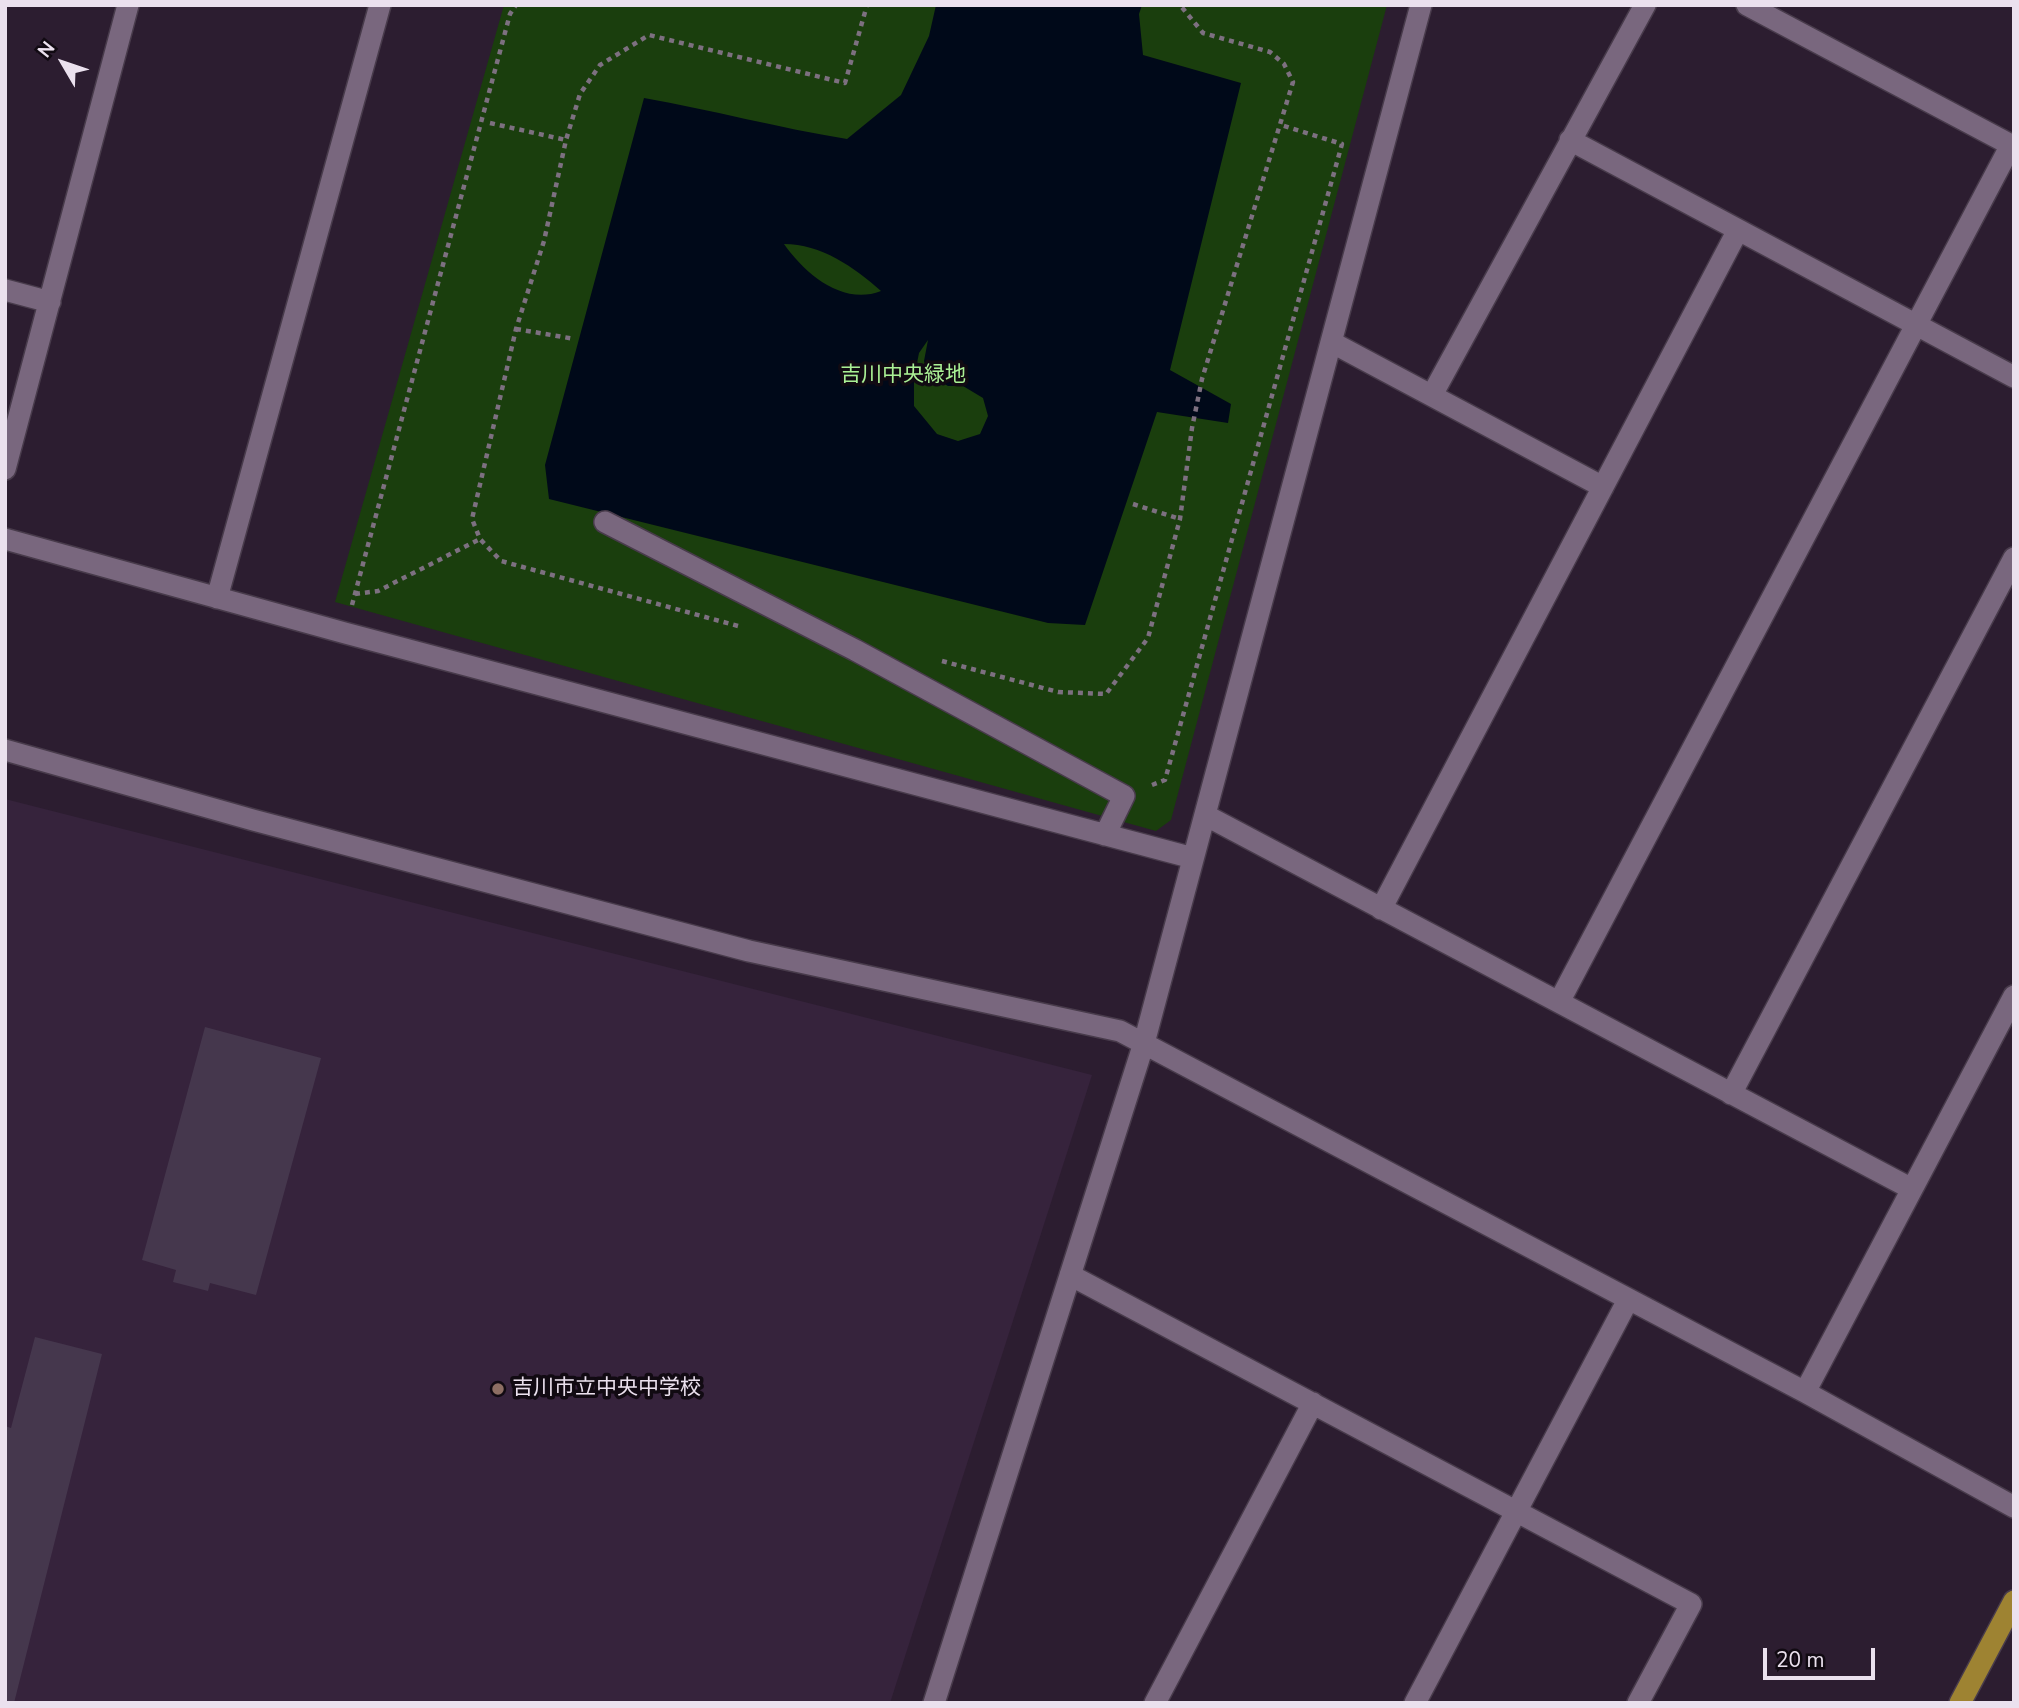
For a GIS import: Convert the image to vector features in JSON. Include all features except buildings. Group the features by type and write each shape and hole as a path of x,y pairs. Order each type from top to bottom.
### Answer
{"main road":[{"path":"1960,1703 2014,1601"}],"street":[{"path":"5,469 128,5"},
{"path":"217,598 380,5"},
{"path":"933,1703 1144,1043 1421,5"},
{"path":"1432,395 1645,5"},
{"path":"1559,1002 2011,145 1748,5"},
{"path":"1570,140 2014,377"},
{"path":"1381,909 1738,230"},
{"path":"5,290 50,302"},
{"path":"1332,343 1602,487"},
{"path":"605,522 855,650 1124,796 1105,835"},
{"path":"5,538 345,633 1193,858"},
{"path":"1731,1094 2014,558"},
{"path":"5,750 253,820 749,951 1109,1028 1144,1043 1805,1392 2014,1507"},
{"path":"1205,815 1912,1189"},
{"path":"1805,1392 2014,996"},
{"path":"1070,1275 1690,1604 1638,1703"},
{"path":"1415,1703 1628,1300"},
{"path":"1155,1703 1313,1403"}],"path":[{"path":"345,633 510,14 516,5"},
{"path":"544,241 566,140 580,94 600,65 649,35 845,83 867,5"},
{"path":"930,657 1058,692 1106,694 1148,638 1180,519 1192,428 1202,379 1293,82 1284,64 1270,51 1203,33 1180,5"},
{"path":"490,123 566,140"},
{"path":"1124,796 1165,779 1342,144 1281,125"},
{"path":"516,329 575,339"},
{"path":"1133,504 1180,519"},
{"path":"355,594 379,591 480,539"}],"shaded area":[{"name":"吉川市立中央中学校","path":"5,799 1092,1075 890,1703 5,1703"}],"green space":[{"name":"吉川中央緑地","path":"504,5 1387,5 1171,820 1156,831 335,602"}],"water":[{"path":"936,5 1142,5 1139,14 1143,55 1241,83 1170,370 1231,404 1228,423 1157,412 1085,625 1048,623 549,499 545,465 644,98 847,139 901,95 929,36","holes":["784,244 811,248 836,258 881,291 867,295 839,291 814,276","928,340 924,361 929,375 948,386 963,386 983,398 988,416 980,434 958,441 937,434 914,406 914,378 919,353"]}],"place":[{"name":"吉川市立中央中学校","path":"498,1389"}]}
